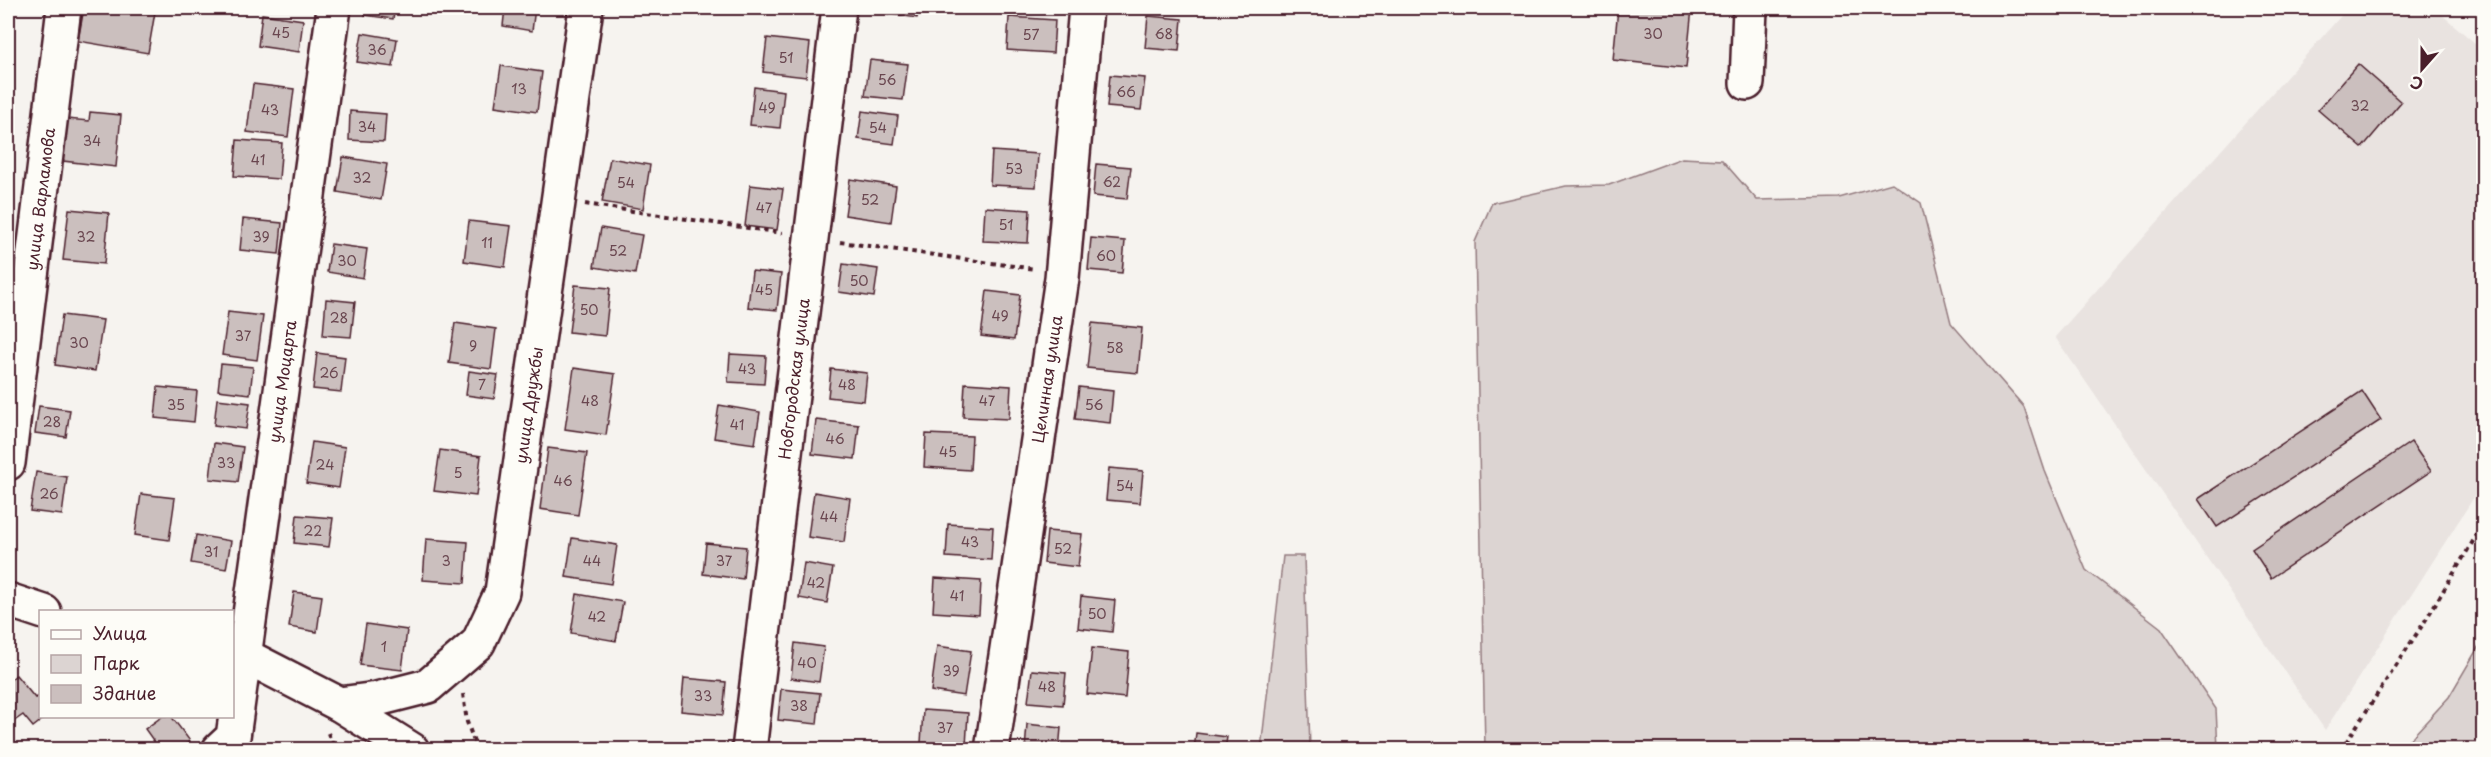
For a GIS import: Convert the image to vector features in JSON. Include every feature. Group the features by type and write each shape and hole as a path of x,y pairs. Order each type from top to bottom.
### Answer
{"street":[{"name":"улица Варламова","path":"8,462 64,8"},
{"name":"улица Моцарта","path":"219,750 233,737 239,651 334,8"},
{"name":"улица Дружбы","path":"339,704 376,699 428,686 478,643 502,592 586,8"},
{"name":"Новгородская улица","path":"749,750 838,8"},
{"name":"Целинная улица","path":"992,750 1062,278 1086,8"},
{"path":"1747,83 1750,8"},
{"path":"8,600 39,610"},
{"path":"239,651 339,704 412,750"}],"path":[{"path":"2341,750 2425,621 2484,523"},
{"path":"461,657 467,722 477,750"}],"shaded area":[{"path":"2348,8 2434,8 2483,50 2483,483 2325,730 2055,337"}],"green space":[{"path":"1682,158 1722,160 1757,200 1839,198 1892,183 1921,203 1951,323 2024,407 2045,471 2086,570 2161,628 2216,709 2218,749 1485,749 1475,242 1492,203 1566,186 1609,185"},
{"path":"1283,556 1304,556 1310,749 1261,749"},
{"path":"2483,639 2483,749 2401,749 2449,697"}],"building":[{"path":"84,8 130,8 155,12 148,53 78,41"},
{"path":"366,8 395,8 393,19 365,15"},
{"path":"505,8 535,8 532,31 503,26"},
{"path":"871,8 919,8 917,18 870,11"},
{"path":"1618,8 1692,8 1686,68 1613,60"},
{"path":"262,14 303,20 299,52 258,46"},
{"path":"1148,16 1182,19 1179,51 1145,48"},
{"path":"1009,17 1055,20 1053,53 1007,50"},
{"path":"362,33 397,39 393,67 357,62"},
{"path":"767,38 810,43 806,77 763,72"},
{"path":"870,60 908,64 903,100 865,96"},
{"path":"2358,64 2401,102 2362,148 2318,110"},
{"path":"501,66 542,72 537,112 495,106"},
{"path":"1110,75 1145,78 1141,110 1107,107"},
{"path":"253,84 294,89 288,137 247,132"},
{"path":"754,87 784,91 780,128 750,125"},
{"path":"350,111 386,114 384,142 349,140"},
{"path":"862,111 898,116 894,144 858,139"},
{"path":"90,112 121,115 116,167 63,161 67,119 89,121"},
{"path":"237,140 282,143 279,179 234,176"},
{"path":"992,151 1038,154 1036,187 990,185"},
{"path":"343,157 387,164 381,200 337,192"},
{"path":"610,158 650,165 643,209 602,202"},
{"path":"1096,164 1131,167 1127,199 1093,196"},
{"path":"850,179 896,186 891,222 845,215"},
{"path":"750,185 783,189 777,230 745,226"},
{"path":"985,207 1030,210 1028,243 983,241"},
{"path":"69,209 109,213 104,264 63,260"},
{"path":"243,219 282,223 279,254 240,250"},
{"path":"469,221 511,226 505,267 464,261"},
{"path":"601,228 642,235 635,274 594,267"},
{"path":"1091,238 1125,241 1122,273 1088,270"},
{"path":"331,244 367,249 363,278 327,272"},
{"path":"843,264 878,269 874,297 839,292"},
{"path":"752,271 781,274 777,310 748,307"},
{"path":"575,285 610,288 605,336 569,332"},
{"path":"987,291 1020,295 1014,340 981,336"},
{"path":"326,299 355,302 351,337 323,335"},
{"path":"228,312 263,316 257,360 222,355"},
{"path":"62,315 103,320 95,371 55,365"},
{"path":"455,323 496,329 491,369 449,363"},
{"path":"1092,323 1142,328 1138,373 1087,368"},
{"path":"317,353 345,357 341,392 313,389"},
{"path":"730,354 766,356 764,384 728,382"},
{"path":"221,364 253,367 250,394 218,390"},
{"path":"574,368 615,374 606,435 565,429"},
{"path":"831,369 867,373 864,401 828,397"},
{"path":"469,371 498,375 494,399 466,395"},
{"path":"965,383 1011,386 1009,419 963,417"},
{"path":"158,387 197,391 194,422 155,418"},
{"path":"1079,387 1113,391 1110,423 1075,419"},
{"path":"2362,391 2381,420 2217,527 2198,499"},
{"path":"217,399 250,403 246,429 214,425"},
{"path":"719,405 760,412 755,444 714,438"},
{"path":"39,406 70,410 66,437 35,433"},
{"path":"816,420 859,425 855,459 812,454"},
{"path":"926,434 972,436 970,470 924,467"},
{"path":"312,442 345,447 339,488 306,483"},
{"path":"2411,442 2431,471 2271,578 2252,549"},
{"path":"214,443 243,447 238,482 210,479"},
{"path":"548,448 587,453 578,515 540,509"},
{"path":"440,450 481,456 476,496 434,491"},
{"path":"1109,468 1143,471 1140,503 1106,500"},
{"path":"36,472 67,477 62,515 30,511"},
{"path":"814,492 850,498 844,542 808,537"},
{"path":"141,494 175,498 169,540 135,535"},
{"path":"297,515 333,518 329,547 294,543"},
{"path":"948,524 993,527 991,560 946,557"},
{"path":"1047,531 1082,534 1078,567 1044,563"},
{"path":"196,535 231,541 226,569 191,563"},
{"path":"572,538 617,545 611,584 566,577"},
{"path":"426,539 468,542 465,583 423,580"},
{"path":"706,543 746,547 743,579 703,574"},
{"path":"804,563 833,568 827,603 799,598"},
{"path":"935,578 981,581 979,615 933,612"},
{"path":"294,592 322,596 317,632 289,627"},
{"path":"577,594 623,602 616,641 571,633"},
{"path":"1081,596 1115,600 1112,632 1078,628"},
{"path":"366,624 407,630 402,670 360,665"},
{"path":"795,643 824,647 819,682 791,678"},
{"path":"937,646 971,651 964,696 931,691"},
{"path":"1092,648 1129,652 1125,698 1087,694"},
{"path":"1032,670 1066,673 1063,705 1028,702"},
{"path":"16,675 35,698 39,696 39,718 44,718 33,727 23,715 10,724 8,721 8,682"},
{"path":"684,678 726,682 723,715 681,711"},
{"path":"781,689 820,693 817,724 778,720"},
{"path":"923,710 968,713 966,746 921,743"},
{"path":"160,718 173,718 190,741 178,750 160,750 145,729"},
{"path":"1027,724 1061,728 1059,750 1025,750"},
{"path":"1196,733 1227,737 1225,750 1194,750"},
{"path":"263,744 270,750 258,750"}]}
